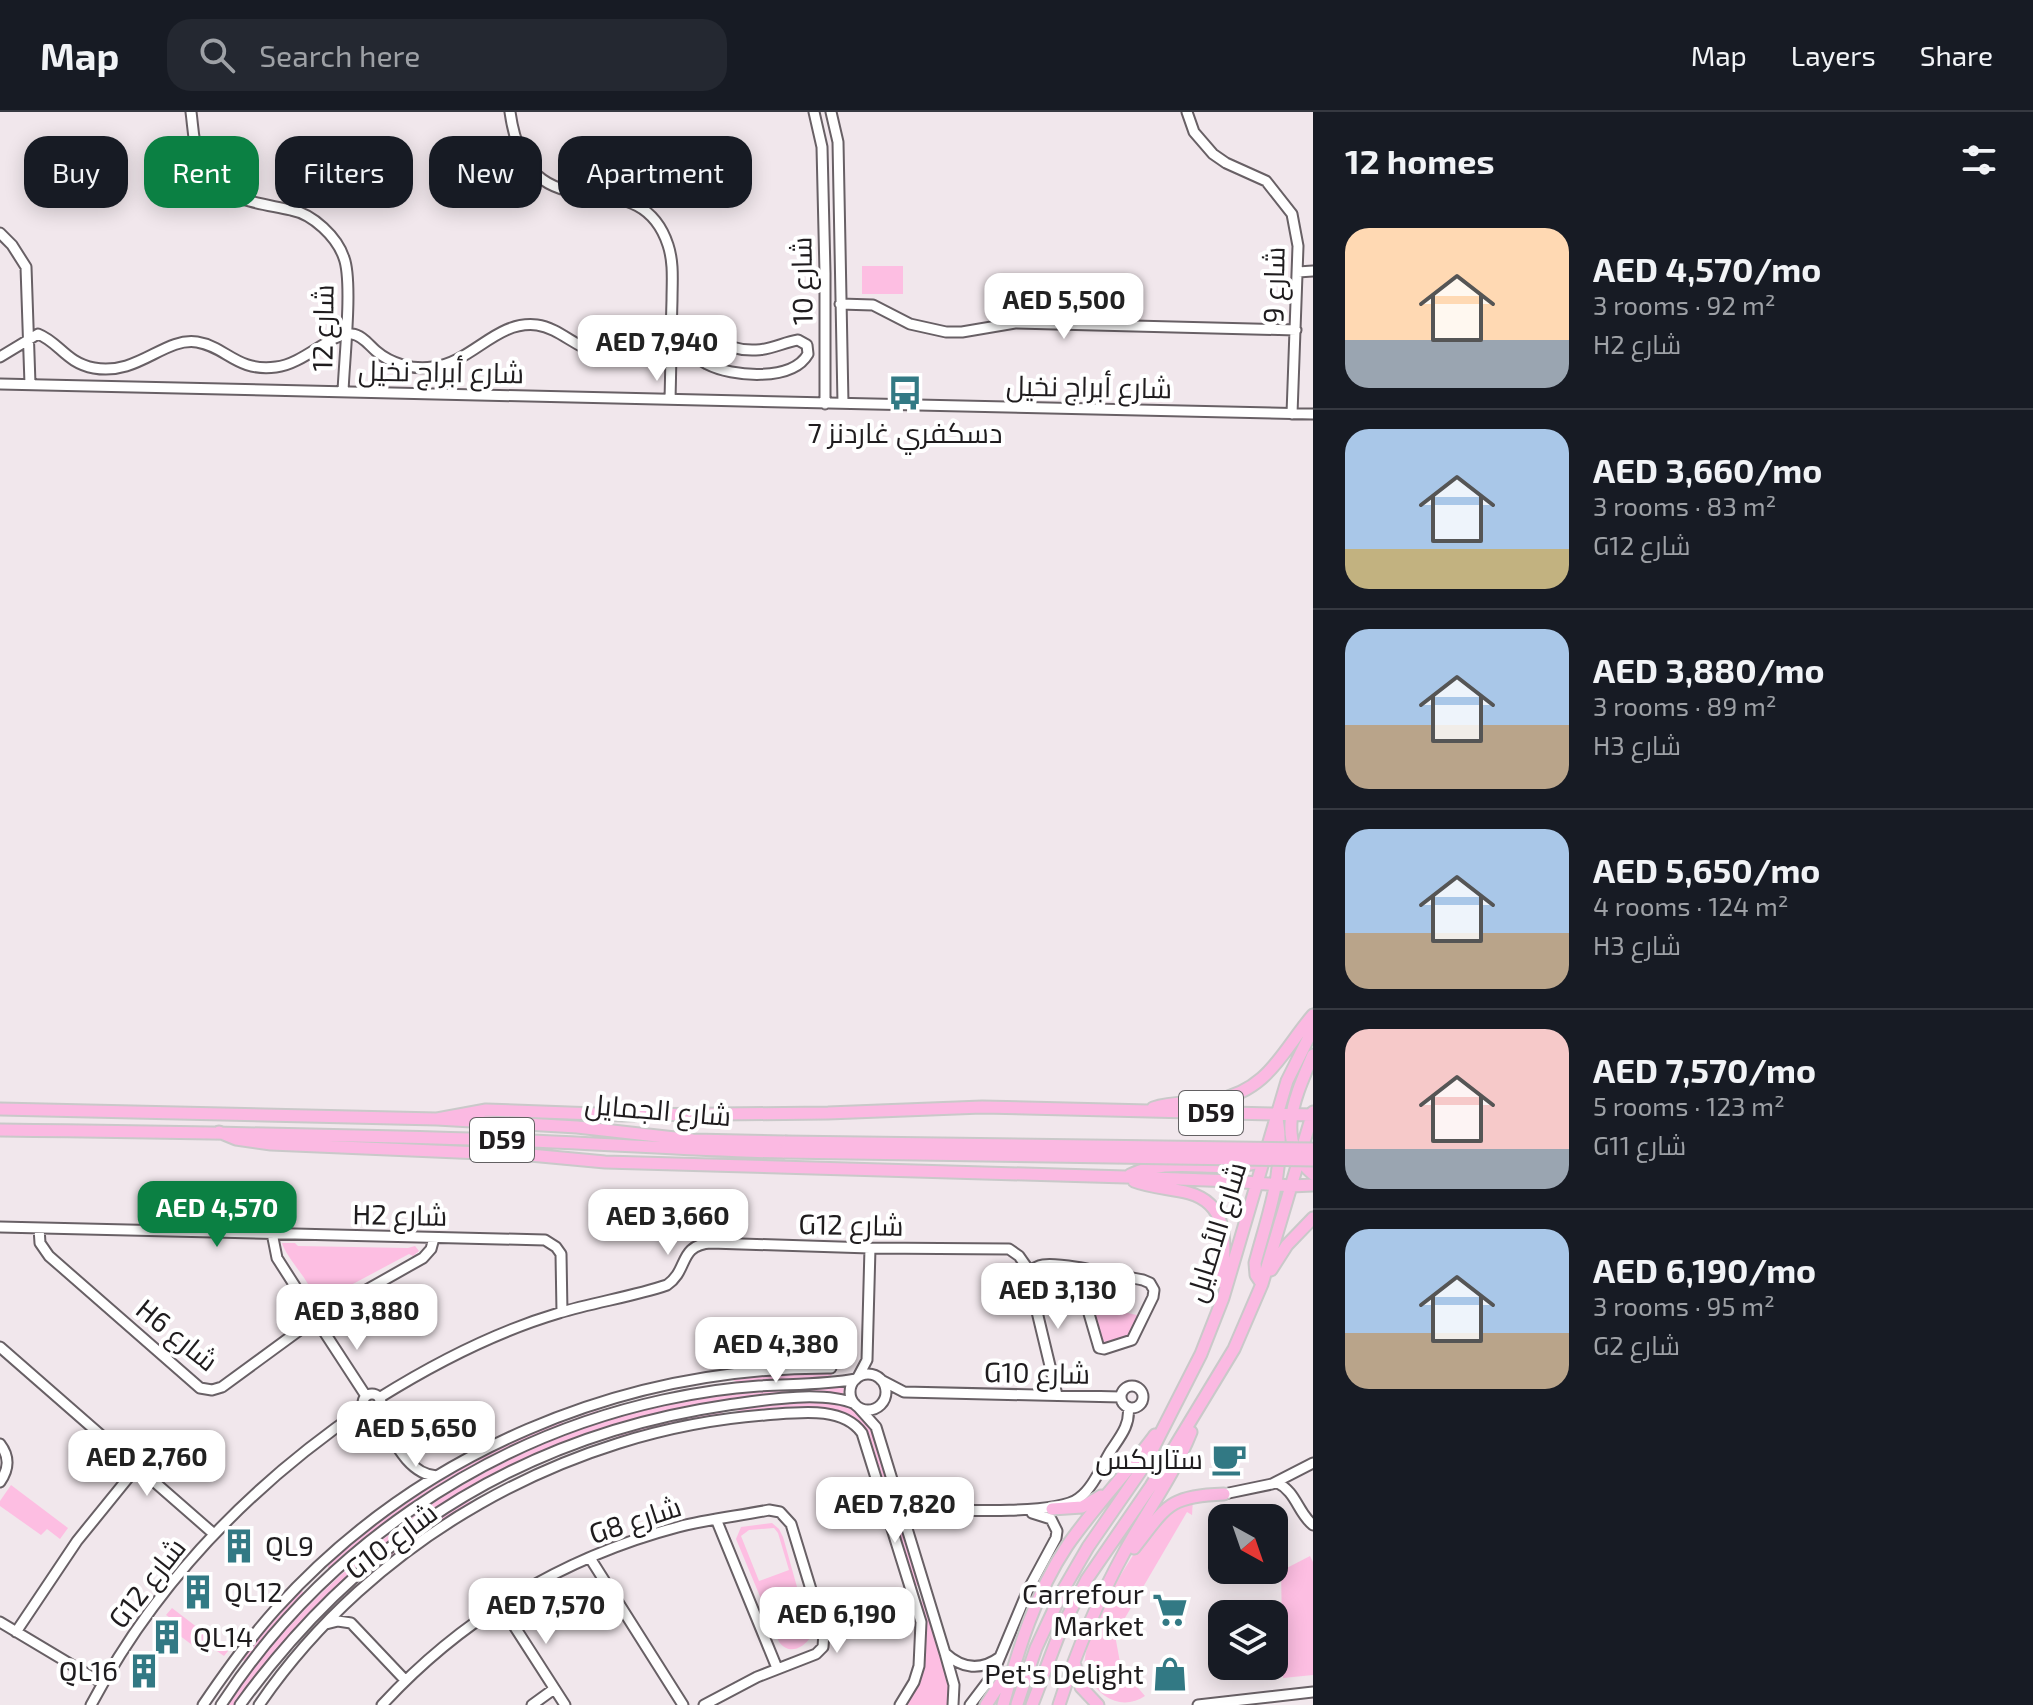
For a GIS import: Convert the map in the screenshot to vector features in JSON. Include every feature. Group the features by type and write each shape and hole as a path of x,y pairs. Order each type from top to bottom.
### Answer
{"main road":[{"path":"1145,1112 1159,1106 1218,1100 1254,1085 1283,1057 1313,1015"},
{"name":"شارع الأصايل","path":"1017,1704 1036,1648 1063,1590 1088,1547 1144,1466 1201,1354 1223,1298 1277,1114 1298,1056 1313,1029"},
{"path":"1313,1055 1293,1114 1255,1263 1256,1275 1262,1284 1287,1245 1313,1218"},
{"name":"D59","path":"437,1119 486,1110 623,1115 839,1113 982,1107 1313,1114"},
{"name":"شارع الجمايل","path":"0,1109 437,1119 577,1127 784,1147 1313,1160"},
{"path":"1277,1114 1286,1143 1313,1174"},
{"name":"شارع الأصايل","path":"1032,1705 1049,1655 1080,1591 1199,1409 1234,1349 1262,1284 1313,1114"},
{"name":"شارع الجمايل","path":"0,1130 219,1132 530,1141 692,1151 784,1147 1313,1149"},
{"path":"1126,1177 1147,1168 1239,1166 1265,1160 1308,1130"},
{"name":"D59","path":"219,1132 236,1139 271,1144 530,1155 605,1162 1313,1185"},
{"path":"1126,1177 1145,1185 1190,1193 1212,1207 1222,1222 1225,1234 1223,1298"},
{"name":"شارع الأصايل","path":"1003,1705 1018,1651 1053,1569 1079,1529 1140,1456 1178,1402"},
{"name":"شارع الأصايل","path":"1059,1705 1073,1660 1124,1552 1182,1455 1199,1409"},
{"path":"1052,1509 1082,1507 1111,1489"},
{"path":"1112,1578 1169,1506 1187,1496 1228,1493"},
{"path":"986,1705 999,1688 1018,1651"},
{"path":"1073,1660 1081,1687 1098,1705"}],"street":[{"name":"شارع 12","path":"191,112 198,155 211,178 247,202 294,210 305,215 323,229 344,257 347,277 343,392"},
{"path":"510,112 520,154 542,181 565,191 625,200 655,222 668,245 672,261 670,399"},
{"name":"شارع 10","path":"814,112 822,147 825,404"},
{"name":"شارع 10","path":"831,112 838,142 843,403"},
{"name":"شارع 9","path":"1187,112 1194,132 1213,154 1266,181 1285,202 1297,229 1292,414"},
{"path":"0,233 26,267 30,384"},
{"path":"1298,272 1313,271"},
{"path":"825,302 831,320 836,321 841,315"},
{"path":"840,304 873,305 910,324 946,332 1015,323 1296,330"},
{"path":"0,357 30,338 41,335 69,359 95,368 137,364 176,344 187,342 210,346 232,360 261,368 291,364 345,334 357,335 394,362 419,368 445,366 472,353 502,331 527,325 558,332 581,347 608,356 629,356 653,350 684,351 707,364 745,375 784,370 806,359 809,349 798,340 767,349 740,350 693,329 671,326"},
{"name":"شارع أبراج نخيل","path":"0,384 1313,414"},
{"name":"H2 شارع","path":"0,1227 538,1239 556,1247 562,1260 562,1312"},
{"name":"H6 شارع","path":"39,1228 40,1243 49,1256 200,1388 212,1390 222,1387 308,1324"},
{"path":"272,1233 277,1258 311,1311"},
{"path":"324,1314 423,1258 431,1249 434,1238"},
{"name":"G12 شارع","path":"379,1398 480,1343 562,1312 667,1285 678,1276 689,1251 700,1244 982,1249 1012,1256 1026,1274"},
{"path":"870,1248 867,1360 850,1389 857,1406 876,1427 954,1685 953,1705"},
{"path":"1057,1395 1026,1274 1038,1266 1053,1266 1076,1269 1143,1280 1153,1286 1153,1297 1132,1340 1099,1348 1076,1269"},
{"path":"319,1310 324,1314 325,1321 321,1327 314,1328 308,1324 307,1316 311,1311 319,1310"},
{"path":"321,1327 366,1396"},
{"path":"0,1347 214,1534"},
{"path":"867,1360 886,1391 876,1427"},
{"name":"G10 شارع","path":"203,1705 256,1633 328,1558 412,1492 512,1435 569,1412 634,1392 720,1375 772,1369 831,1368"},
{"path":"857,1378 865,1374 880,1379"},
{"path":"720,1375 737,1388"},
{"name":"G10 شارع","path":"221,1705 260,1652 318,1588 354,1556 410,1511 517,1449 577,1425 632,1408 737,1388 857,1378"},
{"name":"G10 شارع","path":"880,1379 904,1392 1121,1397"},
{"path":"901,1508 1017,1510 1052,1509 1069,1504 1088,1489 1126,1427 1128,1407 1121,1397 1132,1386 1142,1391 1142,1402 1139,1406 1128,1407"},
{"name":"G10 شارع","path":"881,1404 904,1392"},
{"path":"374,1394 379,1398 381,1406 376,1411 369,1412 364,1408 362,1402 366,1396 374,1394"},
{"name":"G10 شارع","path":"240,1705 307,1621 382,1551 466,1494 539,1457 614,1429 740,1403 823,1398 842,1399 857,1406"},
{"path":"721,1421 740,1403"},
{"path":"857,1406 871,1410 881,1404"},
{"name":"G12 شارع","path":"91,1705 102,1683 157,1602 214,1534 276,1475 364,1408"},
{"path":"376,1411 410,1465 412,1492"},
{"name":"G10 شارع","path":"259,1705 324,1625 376,1577 429,1537 516,1484 580,1456 649,1435 721,1421 787,1414 834,1415 845,1418 862,1433 921,1622 921,1649 914,1682 900,1705"},
{"path":"0,1444 8,1464 0,1482"},
{"path":"1228,1493 1282,1479 1313,1463"},
{"path":"410,1465 422,1474 437,1476"},
{"path":"16,1632 77,1541 137,1467"},
{"path":"1298,1471 1292,1490 1306,1520 1313,1525"},
{"path":"1282,1479 1313,1518"},
{"path":"881,1492 892,1480"},
{"path":"466,1494 485,1502"},
{"name":"G8 شارع","path":"382,1705 405,1680 459,1634 500,1604 556,1572 652,1534 769,1510 780,1512 791,1524 825,1637 823,1647 816,1654 777,1668"},
{"path":"970,1705 986,1687 1028,1590 1056,1538 1055,1525 1048,1517 1017,1510"},
{"path":"704,1705 777,1668 716,1519"},
{"path":"376,1577 382,1551"},
{"path":"318,1588 328,1558"},
{"path":"590,1558 683,1705"},
{"path":"913,1592 929,1600"},
{"path":"351,1623 352,1599"},
{"path":"500,1604 565,1705"},
{"path":"324,1625 338,1621 351,1623 405,1680"},
{"path":"0,1622 102,1683"},
{"path":"945,1653 970,1667 986,1665 1001,1656"},
{"path":"532,1705 554,1689"},
{"path":"1198,1705 1313,1692"}],"shaded area":[{"path":"862,266 903,266 903,294 862,294"},
{"path":"282,1243 298,1246 415,1246 419,1251 324,1302 317,1300 308,1289 308,1284"},
{"path":"1089,1304 1141,1316 1132,1336 1101,1344"},
{"path":"832,1373 831,1378 740,1384 731,1379 767,1374"},
{"path":"844,1385 843,1395 748,1398 623,1423 556,1446 493,1475 433,1510 377,1551 325,1597 278,1649 235,1705 226,1705 266,1653 310,1605 358,1560 409,1520 463,1485 521,1454 582,1429 645,1410 744,1393"},
{"path":"806,1402 842,1406 863,1418 876,1440 886,1473 884,1480 867,1432 857,1421 843,1413 826,1409 787,1408 736,1414 746,1407"},
{"path":"726,1409 718,1417 577,1447 654,1423"},
{"path":"598,1410 599,1413 493,1456 439,1486 400,1513 328,1572 328,1566 338,1555 364,1534 444,1479 531,1433"},
{"path":"11,1485 68,1528 60,1539 47,1529 41,1535 0,1506"},
{"path":"891,1488 921,1589 914,1583 888,1499"},
{"path":"1193,1499 1192,1515 1187,1512 1115,1635 1121,1668 1145,1696 1125,1702 1110,1699 1095,1687 1085,1666 1102,1609 1128,1563 1155,1525 1169,1511"},
{"path":"472,1501 384,1564 396,1547 419,1530 463,1502"},
{"path":"772,1523 779,1529 811,1637 804,1645 791,1649 779,1642 736,1539 741,1527","holes":["774,1528 789,1570 759,1581 741,1536 749,1530"]},
{"path":"1310,1556 1313,1562 1313,1675 1288,1678 1288,1600 1282,1600 1281,1584 1288,1584 1288,1567"},
{"path":"301,1590 305,1594 246,1662 241,1659"},
{"path":"921,1600 926,1605 949,1685 947,1705 904,1705 924,1657 926,1624"},
{"path":"172,1608 228,1651 224,1656 214,1649 208,1657 171,1629 176,1622 166,1615"}],"place":[{"name":"دسكفري غاردنز 7","path":"905,393"},
{"name":"ستاربكس","path":"1229,1459"},
{"name":"QL9","path":"239,1546"},
{"name":"QL12","path":"198,1592"},
{"name":"Carrefour Market","path":"1170,1610"},
{"name":"QL14","path":"167,1637"},
{"name":"QL16","path":"144,1671"},
{"name":"Pet's Delight","path":"1170,1674"}]}
